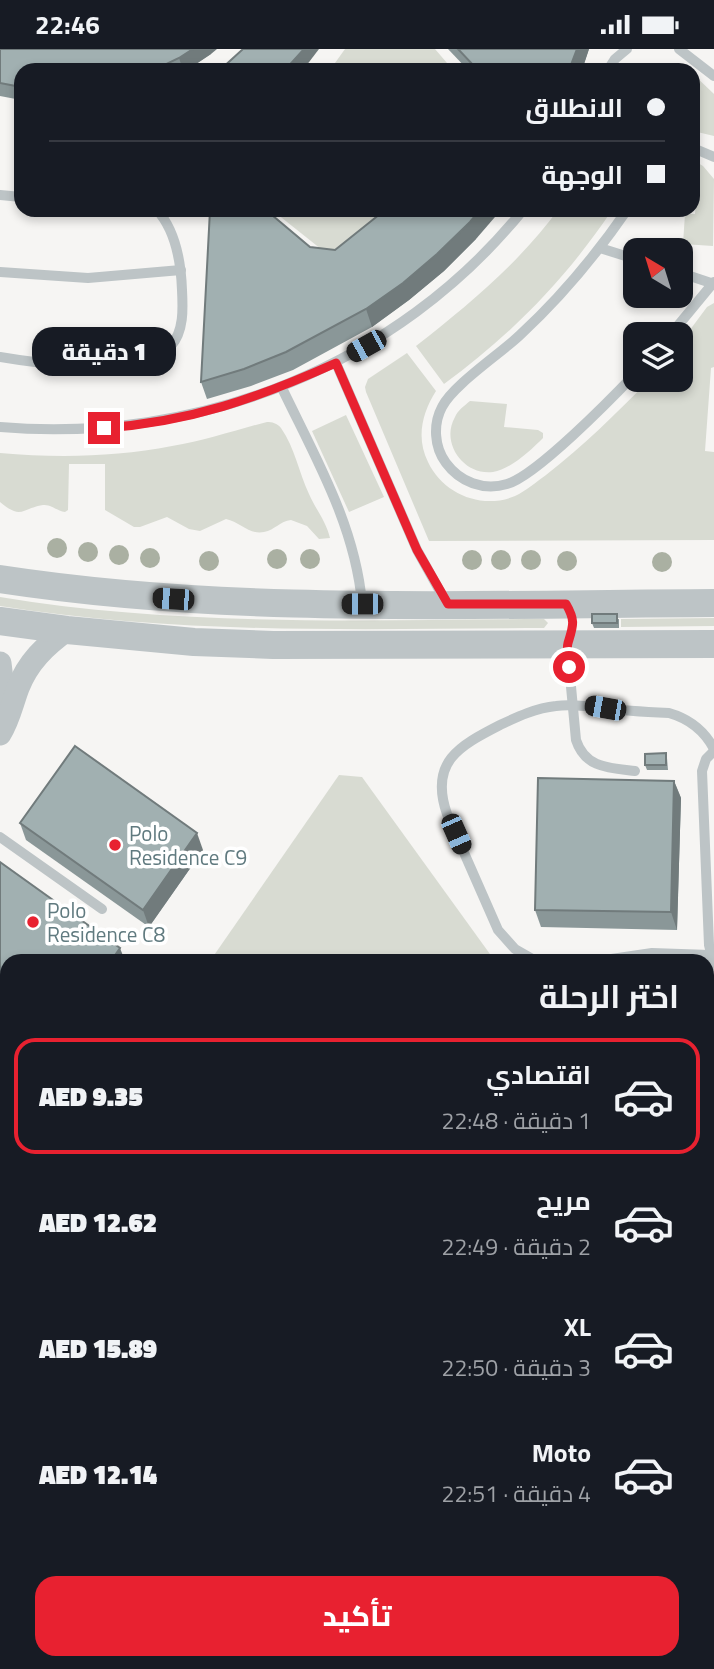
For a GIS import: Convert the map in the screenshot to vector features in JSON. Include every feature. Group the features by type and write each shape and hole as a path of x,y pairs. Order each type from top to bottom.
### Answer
{"street":[{"path":"0,579 110,594 276,604 714,603"},
{"path":"566,604 571,611 573,628 567,645"},
{"path":"0,621 194,642 273,645 714,644"},
{"path":"0,734 28,668 47,645 67,630"},
{"path":"0,663 3,688 0,706"}],"lane":[{"path":"612,63 627,49"},
{"path":"679,49 697,63"},
{"path":"700,65 714,76"},
{"path":"0,357 47,363 139,364 150,361 170,348 181,325 181,270 170,229 162,217"},
{"path":"0,427 84,430 151,423 244,401 282,388 336,363 395,328 426,305 485,253 517,217"},
{"path":"622,217 600,248 531,325 447,398 441,409 436,434 443,458 460,477 471,483 484,486 509,484 521,478 564,442 623,385"},
{"path":"600,248 623,255"},
{"path":"0,272 88,278 181,270"},
{"path":"681,322 714,283 693,277"},
{"path":"336,363 417,550 448,604"},
{"path":"282,388 342,517 355,558 362,604"},
{"path":"567,645 576,740 586,759 605,768 635,771"},
{"path":"524,954 515,949 498,930 447,814 441,798 441,781 446,765 456,751 470,741 531,712 552,706 573,705 669,713 701,730 714,750 706,759 702,771 712,954"},
{"path":"0,837 102,909"}],"shaded area":[{"path":"345,49 435,49 447,63 335,63"},
{"path":"700,81 714,94 714,136 700,133"},
{"path":"700,164 714,179 713,246 693,245 693,238 683,238 685,217 700,217"},
{"path":"281,217 385,217 342,254 326,253"},
{"path":"553,217 607,217 576,259 536,304 492,346 444,384 416,346 473,299"},
{"path":"714,303 714,367 711,368 705,451 714,452 714,540 429,541 366,392 368,379 407,353 436,391 422,426 424,453 435,473 453,491 465,496 477,500 502,500 523,492 560,464 637,392 693,392 693,326 707,307"},
{"path":"470,401 507,404 504,427 538,430 543,433 543,438 507,467 493,472 473,469 458,456 451,437 451,427 456,415"},
{"path":"346,415 384,497 349,512 312,431"},
{"path":"267,422 278,425 286,436 330,538 319,539 307,526 291,520 268,531 259,532 226,519 200,531 189,529 167,517 134,527 105,510 105,464 69,464 68,510 65,512 46,505 17,512 0,502 0,453 65,456 151,450"},
{"path":"0,597 68,607 203,617 271,620 544,619 548,623 544,628 339,629 203,626 135,622 0,606"},
{"path":"714,618 714,626 621,627 621,619"},
{"path":"339,775 362,777 490,954 215,954"}],"building":[{"path":"0,49 193,49 169,63 14,63 14,86 0,83"},
{"path":"243,49 304,49 291,63 228,63"},
{"path":"458,49 577,49 572,63 471,63"},
{"path":"210,217 274,217 310,247 335,250 376,217 474,217 403,283 366,309 286,352 201,382"},
{"path":"592,614 617,614 617,623 592,623"},
{"name":"Polo Residence C9","path":"75,746 197,833 143,910 20,823"},
{"path":"666,753 666,765 645,765 645,754"},
{"path":"538,778 674,781 671,912 535,910"},
{"name":"Polo Residence C8","path":"0,862 120,948 116,954 0,954"}],"place":[{"name":"Polo Residence C9","path":"115,845"},
{"name":"Polo Residence C8","path":"33,922"}],"route":[{"path":"104,428 165,421 244,401 282,388 336,363 417,550 448,604 566,604 573,620 567,645 569,667"}]}
